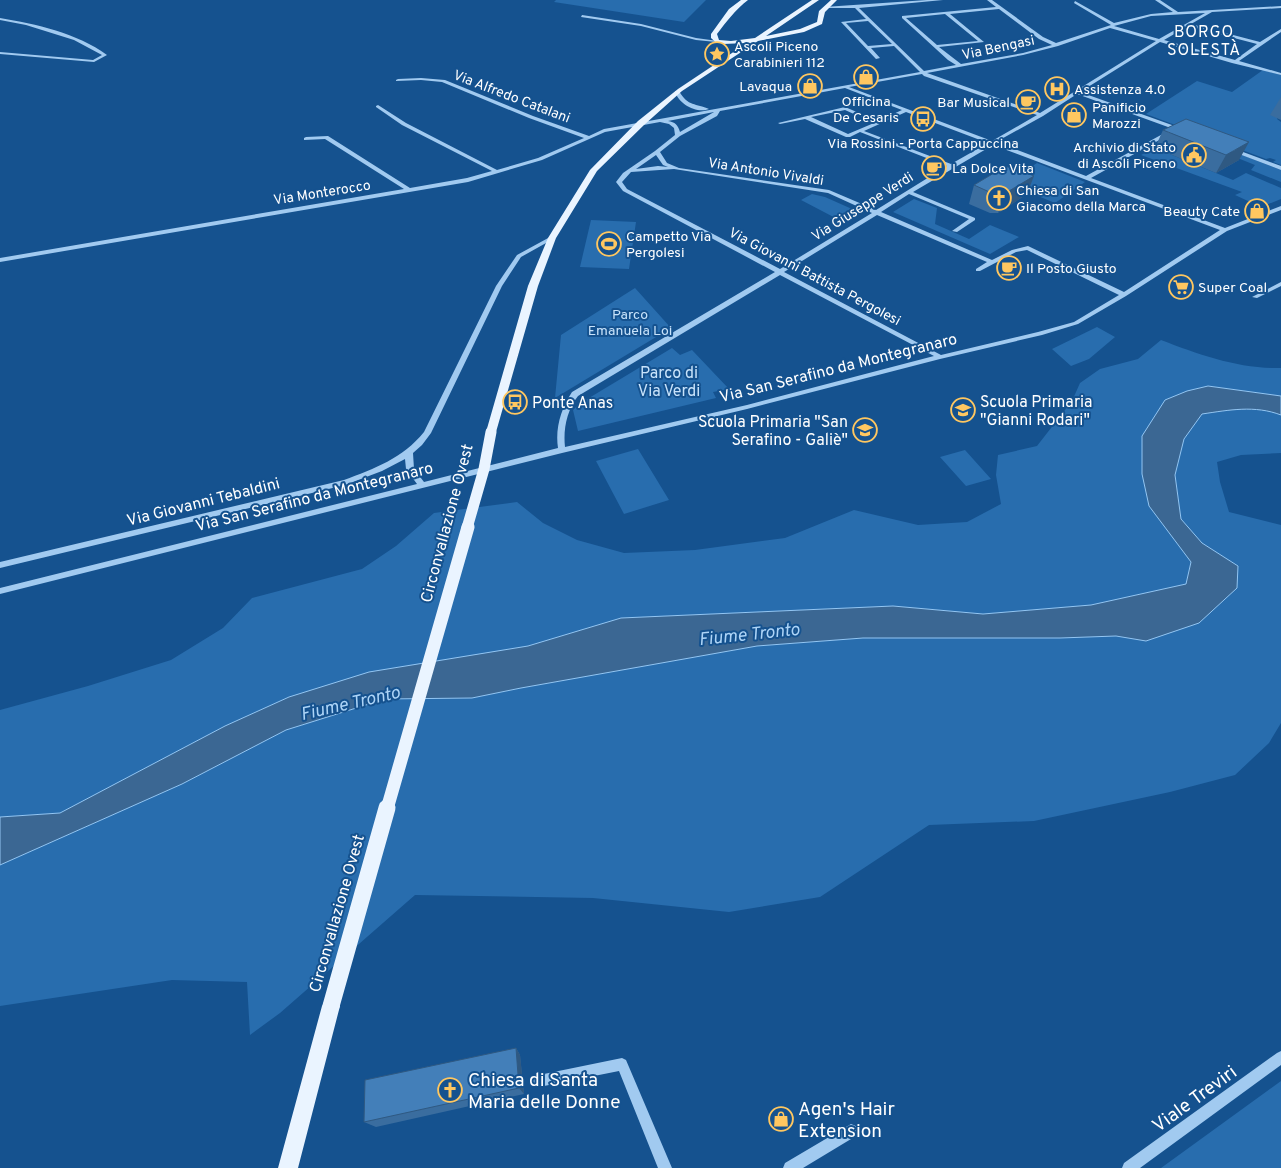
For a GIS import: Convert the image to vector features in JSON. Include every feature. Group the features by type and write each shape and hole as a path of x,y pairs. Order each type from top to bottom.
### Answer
{"main road":[{"name":"Circonvallazione Ovest","path":"288,1168 331,1006 484,469 491,432 533,286 552,238 594,170 641,123 677,92 816,0"},
{"path":"716,41 732,43 802,31 820,23 822,11 834,0"},
{"path":"731,56 716,41 714,34 741,1"},
{"path":"799,11 794,20 798,24 815,26"}],"street":[{"path":"826,7 856,7 940,0"},
{"path":"989,0 1041,38 1056,46"},
{"path":"1158,0 1178,13"},
{"path":"1076,2 1112,25 1160,41 1281,74"},
{"path":"856,7 922,73 1042,115"},
{"name":"Via Bengasi","path":"641,123 846,88 1056,46 1112,25 1151,15 1281,7"},
{"path":"961,66 952,61 903,16 1000,8"},
{"name":"Via Giuseppe Verdi","path":"562,450 560,444 563,419 568,403 576,394 780,272 951,166 1042,115 1160,41 1213,11"},
{"path":"936,46 982,42 946,13"},
{"path":"582,16 641,25 696,39 716,41"},
{"path":"0,19 27,24 76,39 105,56 94,62 0,53"},
{"path":"869,20 843,22 878,58"},
{"path":"1190,25 1261,44"},
{"path":"1234,62 1281,30"},
{"path":"868,47 894,45"},
{"name":"Via Alfredo Catalani","path":"398,80 421,79 443,82 587,137"},
{"path":"846,88 1225,230"},
{"name":"Via Bengasi","path":"677,92 680,100 690,106 718,110"},
{"path":"1078,93 1186,132"},
{"path":"378,106 404,124 497,172"},
{"path":"780,123 844,108 879,123"},
{"path":"651,203 625,190 619,182 630,171 678,135 715,116 718,110"},
{"path":"806,117 848,136 906,110"},
{"path":"656,120 670,123 676,127 678,135"},
{"name":"Via Monterocco","path":"0,260 468,180 540,159 604,131 641,123"},
{"path":"1087,178 1177,128"},
{"path":"861,131 951,166"},
{"path":"306,139 326,137 409,190"},
{"path":"1230,148 1281,168"},
{"name":"Via Antonio Vivaldi","path":"657,152 665,164 678,169 829,192 876,212"},
{"path":"630,171 658,168 678,169"},
{"path":"909,192 973,219 954,231"},
{"name":"Via Giovanni Battista Pergolesi","path":"651,203 940,357"},
{"name":"Via San Serafino da Montegranaro","path":"0,591 422,484 746,407 940,357 1040,334 1076,323 1124,295 1225,230 1281,208"},
{"path":"876,212 992,262"},
{"name":"Via Giovanni Tebaldini","path":"0,565 345,482 380,469 409,454 427,433 499,286 519,256 552,238"},
{"path":"978,270 1014,251 1028,248 1124,295"},
{"path":"1255,296 1281,284"},
{"path":"409,454 410,469 422,484"},
{"name":"Viale Treviri","path":"1129,1168 1281,1057"},
{"path":"539,1081 622,1064 666,1168"},
{"path":"790,1168 851,1132"}],"green space":[{"path":"556,0 706,0 684,22 554,2"},
{"path":"1263,70 1281,75 1281,107 1277,119 1281,122 1281,165 1273,162 1276,160 1266,159 1146,114 1197,81 1232,92"},
{"path":"1185,133 1281,170 1281,182 1251,170 1255,165 1225,153"},
{"path":"1155,148 1233,180 1246,173 1281,188 1281,199 1261,207 1235,195 1242,192 1141,155"},
{"path":"1037,163 1085,182 1055,203 1006,183"},
{"path":"812,194 825,197 861,213 845,223 801,200"},
{"path":"914,199 937,208 935,224 969,239 990,225 1019,237 990,254 893,212"},
{"name":"Campetto Via Pergolesi","path":"591,220 636,222 629,269 580,267"},
{"name":"Parco Emanuela Loi","path":"635,288 671,328 555,398 561,335"},
{"path":"1097,327 1115,337 1089,359 1071,366 1052,349"},
{"path":"1161,340 1205,356 1235,364 1281,368 1281,396 1208,386 1149,506 1191,562 1186,584 1091,605 983,614 893,606 621,618 528,646 289,697 225,726 60,813 0,817 0,710 88,686 171,660 223,628 252,598 362,569 396,546 434,513 517,502 543,523 577,540 624,553 695,550 785,538 854,510 918,525 967,522 1001,504 996,475 998,455 1037,446 1072,401 1080,383 1100,369 1138,359"},
{"name":"Parco di Via Verdi","path":"672,348 680,355 692,350 729,389 713,392 716,398 578,431 573,410 579,404"},
{"path":"1236,409 1267,410 1281,415 1281,453 1241,455 1217,462 1220,482 1229,512 1281,525 1281,723 1269,743 1235,775 1170,792 1034,821 929,825 820,897 729,912 593,898 415,895 280,1013 250,1035 247,982 172,980 0,1006 0,865 182,784 286,730 385,699 472,698 757,646 863,638 1060,638 1116,636 1146,641 1238,566 1202,543 1181,519 1175,475 1184,439 1201,414"},
{"path":"638,449 669,500 624,514 596,461"},
{"path":"965,450 991,479 966,486 940,457"},
{"path":"1281,1081 1281,1168 1161,1168"}],"water":[{"name":"Fiume Tronto","path":"1208,386 1281,396 1281,415 1252,409 1202,414 1184,439 1175,475 1181,519 1202,543 1238,566 1237,588 1199,623 1146,641 1116,636 1060,638 863,638 757,646 472,698 385,699 286,730 182,784 0,865 0,817 60,813 225,726 289,697 369,672 528,646 621,618 893,606 983,614 1091,605 1186,584 1191,562 1149,506 1142,474 1142,436 1165,400 1187,391"}],"building":[{"path":"1186,119 1249,142 1226,155 1163,130"},
{"path":"1004,167 1012,167 1034,176 1004,194 996,195 974,185"},
{"name":"Chiesa di Santa Maria delle Donne","path":"516,1048 519,1088 364,1122 365,1080"}],"place":[{"name":"Ascoli Piceno Carabinieri 112","path":"717,54"},
{"name":"Officina De Cesaris","path":"866,77"},
{"name":"Lavaqua","path":"810,86"},
{"name":"Assistenza 4.0","path":"1057,89"},
{"name":"Bar Musical","path":"1028,102"},
{"name":"Panificio Marozzi","path":"1074,115"},
{"name":"Via Rossini - Porta Cappuccina","path":"923,119"},
{"name":"Archivio di Stato di Ascoli Piceno","path":"1194,155"},
{"name":"La Dolce Vita","path":"934,168"},
{"name":"Chiesa di San Giacomo della Marca","path":"999,198"},
{"name":"Beauty Cate","path":"1257,211"},
{"name":"Campetto Via Pergolesi","path":"609,244"},
{"name":"Il Posto Giusto","path":"1009,268"},
{"name":"Super Coal","path":"1181,287"},
{"name":"Ponte Anas","path":"515,402"},
{"name":"Scuola Primaria \"Gianni Rodari\"","path":"963,410"},
{"name":"Scuola Primaria \"San Serafino - Galiè\"","path":"865,430"},
{"name":"Chiesa di Santa Maria delle Donne","path":"450,1090"},
{"name":"Agen's Hair Extension","path":"781,1119"}],"district":[{"name":"BORGO SOLESTÀ","path":"1204,40"}]}
